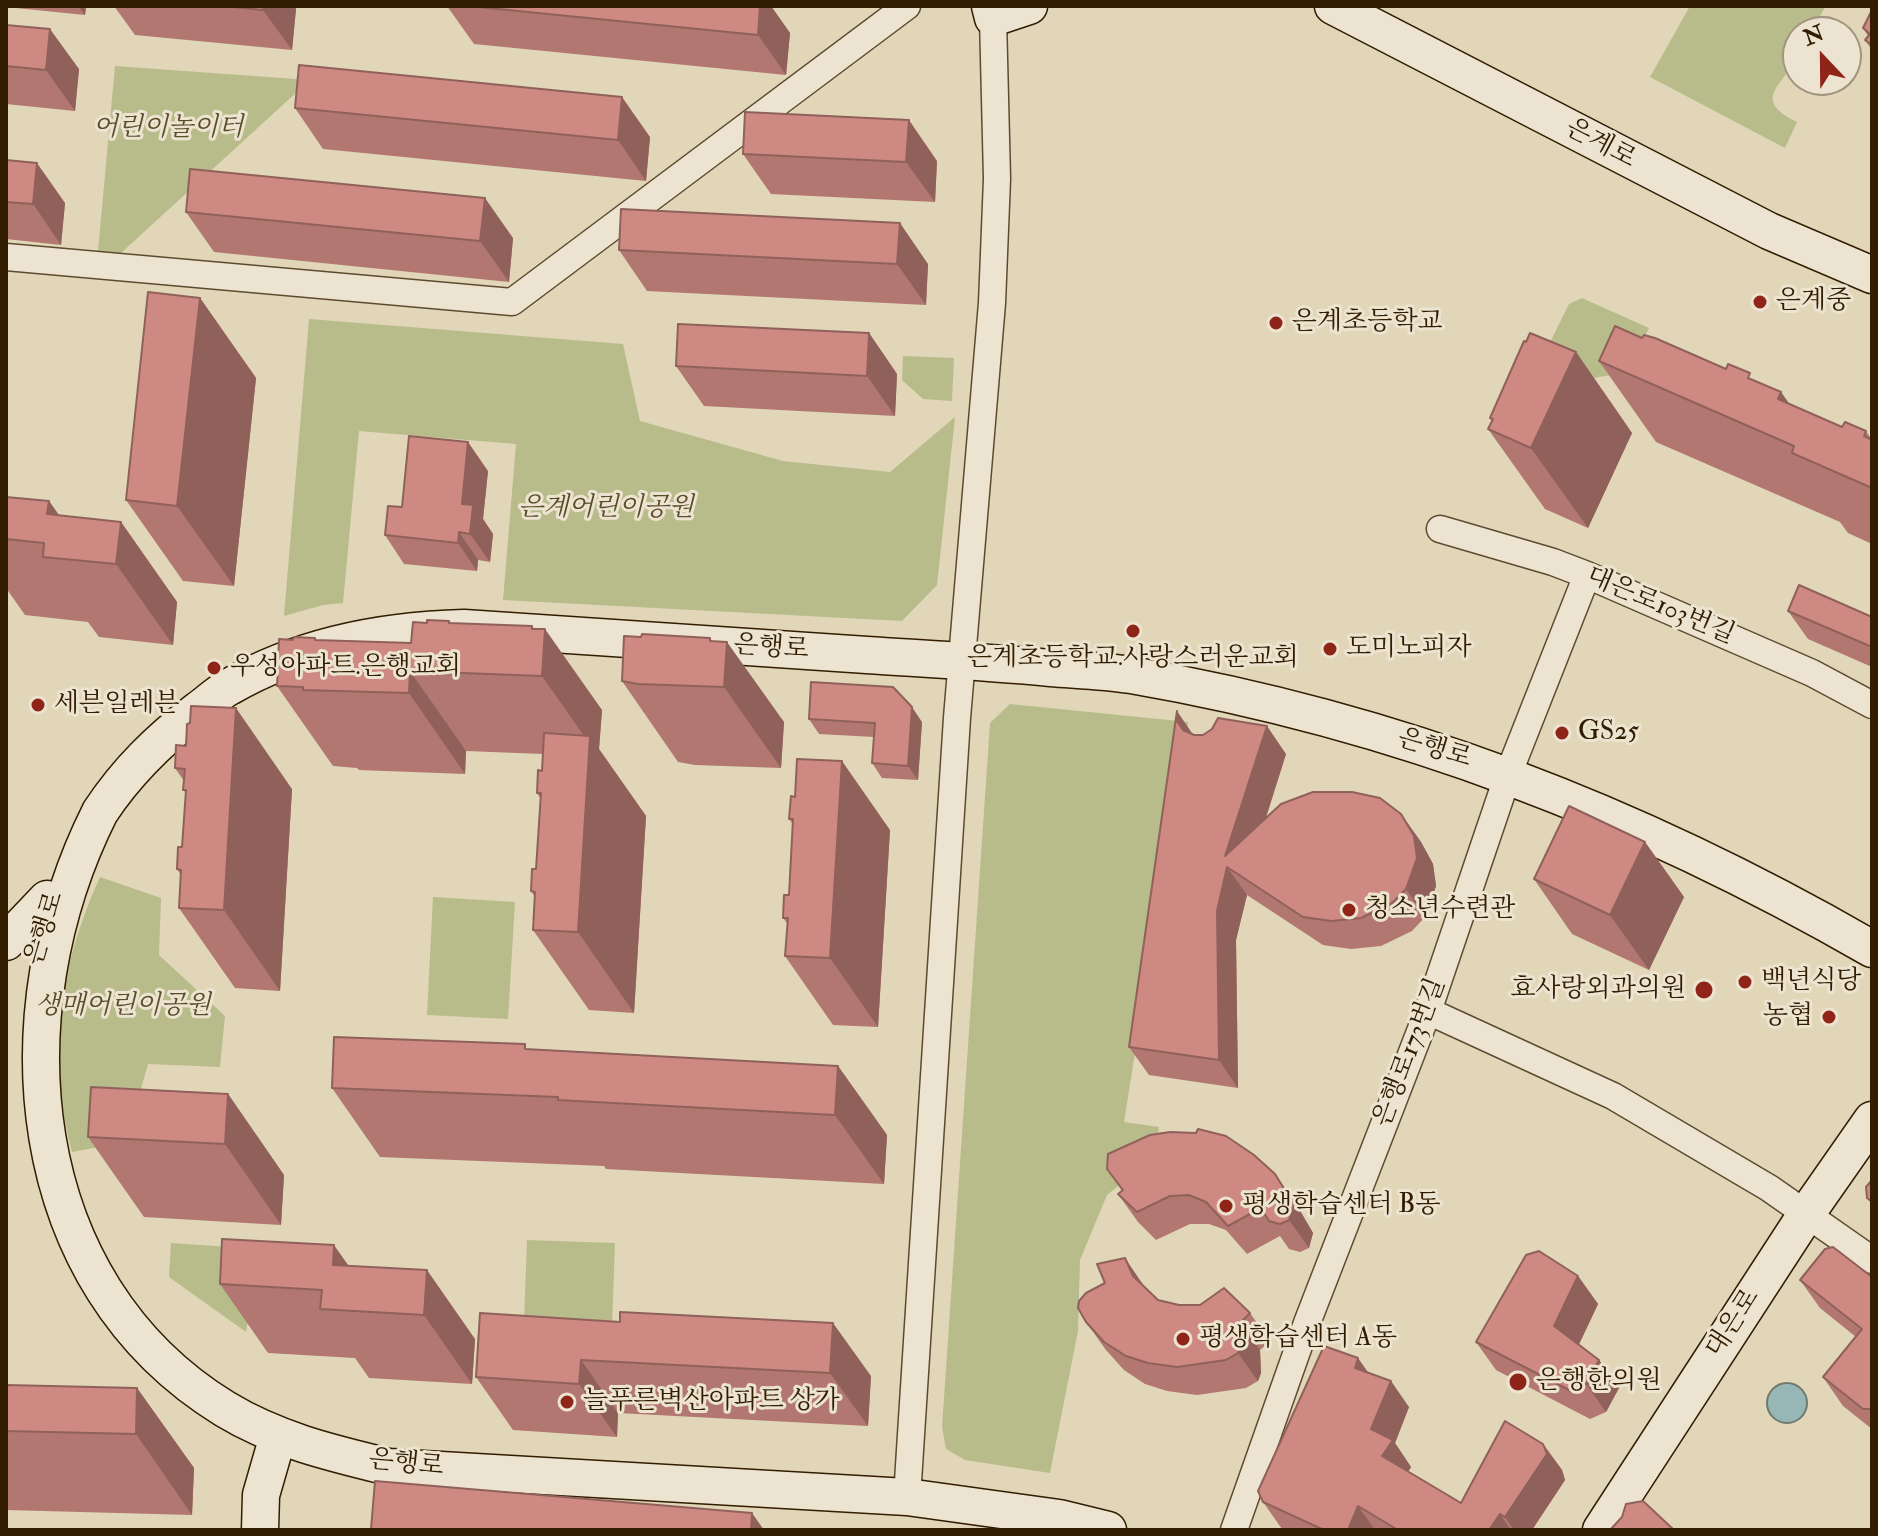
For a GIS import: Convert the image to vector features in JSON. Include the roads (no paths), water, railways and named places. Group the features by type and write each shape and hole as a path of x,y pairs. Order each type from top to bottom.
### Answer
{"street":[{"path":"6,257 512,302 907,6"},
{"path":"907,1497 961,660 992,303 997,179 994,10 1029,6"},
{"name":"은계로","path":"1333,6 1769,231 1872,275"},
{"name":"대은로103번길","path":"1440,529 1587,575 1812,673 1872,705"},
{"name":"은행로173번길","path":"1234,1530 1307,1323 1428,1011 1508,775 1587,575"},
{"name":"은행로","path":"1108,1530 1059,1518 907,1497 389,1467 308,1447 278,1436 198,1391 170,1369 125,1324 87,1272 71,1242 46,1180 28,1104 24,1034 37,948 58,886 109,797 132,768 171,730 226,688 282,663 355,639 401,631 464,628 1129,674 1398,738 1508,775 1618,818 1716,864 1872,949"},
{"path":"1219,730 1227,695"},
{"path":"6,942 58,886"},
{"path":"1428,1011 1613,1096 1807,1213 1872,1260"},
{"name":"대은로","path":"1601,1530 1807,1213 1872,1120"},
{"path":"13,1142 46,1180"},
{"path":"260,1530 261,1495 278,1436"}],"water":[{"path":"1787,1383 1801,1389 1807,1403 1801,1417 1787,1423 1773,1417 1767,1403 1773,1389"}],"place":[{"name":"은계중","path":"1760,302"},
{"name":"은계초등학교","path":"1276,323"},
{"name":"은계초등학교.사랑스러운교회","path":"1133,631"},
{"name":"도미노피자","path":"1330,649"},
{"name":"우성아파트.은행교회","path":"214,668"},
{"name":"세븐일레븐","path":"38,705"},
{"name":"GS25","path":"1562,733"},
{"name":"청소년수련관","path":"1349,910"},
{"name":"백년식당","path":"1745,982"},
{"name":"효사랑외과의원","path":"1704,990"},
{"name":"농협","path":"1829,1017"},
{"name":"평생학습센터 B동","path":"1226,1206"},
{"name":"평생학습센터 A동","path":"1183,1339"},
{"name":"은행한의원","path":"1518,1382"},
{"name":"늘푸른벽산아파트 상가","path":"567,1402"}],"park label":[{"name":"어린이놀이터","path":"168,129"},
{"name":"은계어린이공원","path":"606,509"},
{"name":"생매어린이공원","path":"123,1007"}]}
